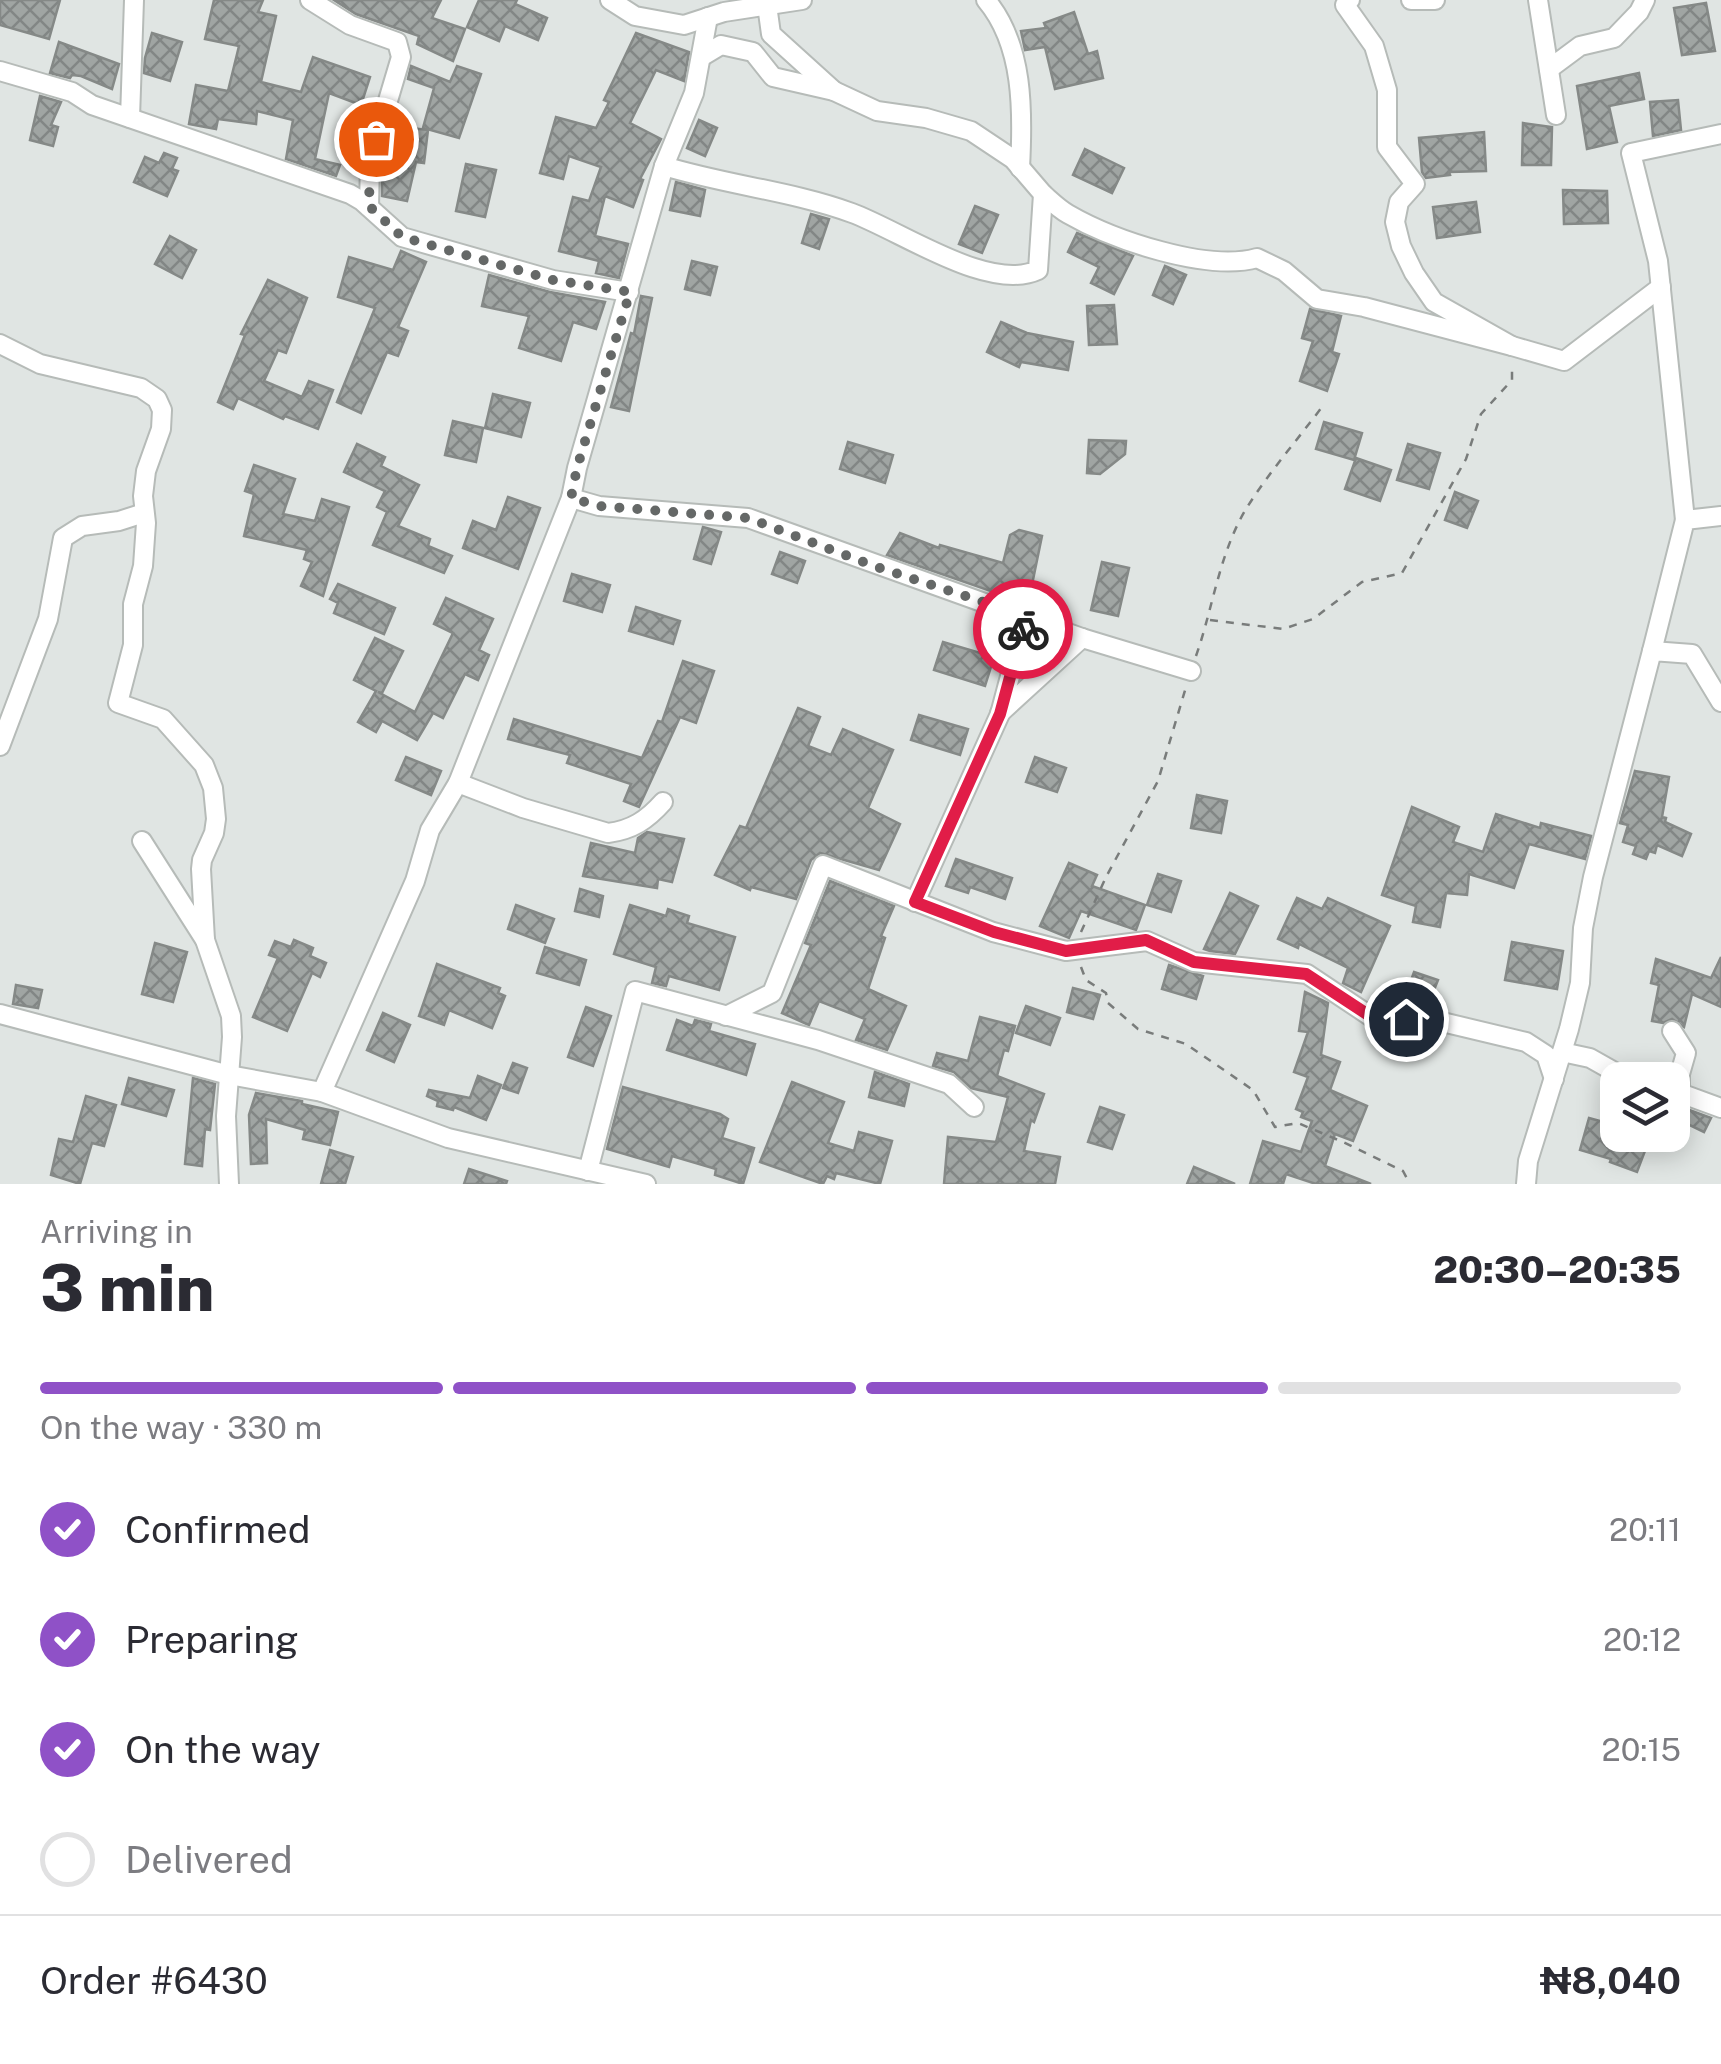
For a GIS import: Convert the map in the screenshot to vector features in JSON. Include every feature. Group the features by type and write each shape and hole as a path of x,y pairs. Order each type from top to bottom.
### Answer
{"street":[{"path":"130,118 134,0"},
{"path":"310,0 350,25 397,42 401,58 370,161 369,206"},
{"path":"610,0 635,16 684,25 802,0"},
{"path":"986,0 1010,42 1023,112 1020,168"},
{"path":"1350,0 1345,5 1374,46 1388,90 1387,147 1415,184 1399,202 1395,222 1401,246 1434,302 1512,346"},
{"path":"1411,0 1435,0"},
{"path":"1538,0 1556,115"},
{"path":"1549,69 1580,46 1614,38 1645,0"},
{"path":"766,5 771,34 834,92"},
{"path":"322,1092 415,881 430,830 458,784 571,498 664,166 694,93 708,17"},
{"path":"701,58 721,45 740,48 754,52 773,76 834,92 877,111 926,118 971,131 1020,168 1066,213 1155,248 1206,260 1258,258 1284,271 1317,298 1564,361 1661,287"},
{"path":"0,71 72,92 130,118 350,194 402,237 553,280 630,292"},
{"path":"1529,1183 1528,1160 1580,984 1583,928 1593,877 1685,520 1658,261 1631,152 1721,134"},
{"path":"664,166 851,213 980,272 1022,278 1038,270 1044,194"},
{"path":"0,344 40,364 141,388 156,399 162,410 161,429 146,471 143,566 133,604 132,645 118,703 163,719 204,764 216,818 202,860 205,940"},
{"path":"571,498 599,506 748,518 874,566 1190,671"},
{"path":"0,746 48,618 63,538 82,526 120,522 144,513"},
{"path":"1685,520 1721,516"},
{"path":"915,902 1000,714 1026,616"},
{"path":"1000,714 1082,638"},
{"path":"1652,651 1692,654 1721,702"},
{"path":"458,784 523,808 608,832 641,823 663,802"},
{"path":"142,841 205,940 231,1016 226,1116 228,1184"},
{"path":"726,1016 772,993 823,866 994,932 1066,951 1146,940 1194,962 1306,974 1373,1018 1438,1021 1526,1042 1546,1055 1554,1079"},
{"path":"588,1171 635,991 818,1040 949,1084 974,1107"},
{"path":"0,1014 230,1075 322,1092 448,1138 646,1184"},
{"path":"1672,1031 1686,1053 1683,1062"},
{"path":"1562,1052 1600,1064"},
{"path":"1690,1099 1721,1108"}],"path":[{"path":"1208,620 1283,629 1313,619 1362,582 1402,573 1466,459 1481,414 1512,380 1512,346"},
{"path":"1325,403 1245,511 1218,573 1208,620 1158,781 1106,877 1074,950 1086,980 1106,993 1108,1003 1138,1029 1186,1044 1252,1090 1276,1126 1298,1123 1343,1142 1403,1171 1410,1184"}],"building":[{"path":"0,0 60,0 49,39 0,25"},
{"path":"214,0 263,0 258,12 276,16 261,82 301,92 313,57 370,77 361,105 329,93 315,159 340,165 336,176 286,159 293,120 257,111 256,124 218,119 216,129 189,124 196,85 228,91 239,46 205,39"},
{"path":"334,0 441,0 432,18 465,29 453,61 417,44 419,36 356,14"},
{"path":"479,0 517,0 515,4 547,18 538,40 505,26 499,41 467,27"},
{"path":"1706,3 1715,51 1682,55 1674,8"},
{"path":"1074,12 1088,54 1097,51 1103,78 1055,89 1045,47 1025,50 1021,31 1046,28 1044,23"},
{"path":"152,33 182,42 170,81 144,73"},
{"path":"636,33 689,52 684,81 656,70 630,123 661,139 640,179 643,180 633,207 605,196 595,236 628,244 619,278 596,273 599,261 559,251 573,197 589,201 601,167 569,156 563,179 540,173 556,117 596,128 609,102 604,100"},
{"path":"59,42 119,64 112,89 81,76 70,78 50,73"},
{"path":"411,66 450,82 457,66 481,74 459,138 423,128 434,88 408,79"},
{"path":"1639,73 1644,99 1609,106 1617,142 1587,149 1577,86"},
{"path":"40,96 61,102 51,125 58,127 53,146 30,140"},
{"path":"1678,100 1681,130 1653,136 1650,102"},
{"path":"699,120 717,128 705,156 687,148"},
{"path":"1523,123 1552,127 1551,165 1522,165"},
{"path":"395,126 428,130 424,163 416,162 407,201 382,196 382,178 386,162 391,164"},
{"path":"1484,132 1486,171 1449,172 1450,175 1426,178 1419,138"},
{"path":"1085,149 1124,168 1112,193 1073,175"},
{"path":"164,153 177,158 172,169 178,171 167,196 134,182 145,157 159,163"},
{"path":"466,164 496,170 485,217 456,211"},
{"path":"676,182 705,190 700,216 670,210"},
{"path":"1563,190 1607,191 1608,223 1564,224"},
{"path":"1476,202 1480,232 1437,238 1433,207"},
{"path":"975,206 998,215 982,253 959,244"},
{"path":"811,214 829,219 819,249 802,243"},
{"path":"1077,233 1133,256 1114,294 1091,283 1099,267 1068,252"},
{"path":"170,236 196,250 182,278 155,264"},
{"path":"401,251 426,262 398,327 408,331 398,356 387,352 361,413 337,402 375,308 338,297 349,257 393,270"},
{"path":"692,261 717,267 710,295 685,289"},
{"path":"1165,266 1186,275 1173,304 1153,295"},
{"path":"489,275 605,302 596,329 573,322 561,361 519,348 529,316 482,306"},
{"path":"268,280 307,298 286,353 278,350 264,381 302,397 309,381 333,390 318,429 285,416 283,419 238,398 233,409 218,402 245,335 241,334"},
{"path":"641,296 652,298 629,411 611,407 631,333 634,334"},
{"path":"1114,305 1117,344 1089,345 1087,306"},
{"path":"1310,309 1341,316 1332,352 1339,354 1327,391 1300,381 1313,341 1302,338"},
{"path":"1001,322 1027,333 1073,342 1068,370 1021,362 1019,367 987,352"},
{"path":"493,394 530,403 521,437 485,428"},
{"path":"453,421 483,428 476,462 445,455"},
{"path":"1324,422 1362,433 1354,460 1316,449"},
{"path":"1089,440 1126,441 1125,454 1100,474 1087,473"},
{"path":"848,442 893,455 885,483 840,469"},
{"path":"357,444 385,457 381,466 419,485 398,526 430,539 428,546 452,556 444,573 373,545 387,512 377,507 385,491 344,472"},
{"path":"1408,444 1440,453 1429,489 1397,480"},
{"path":"1356,458 1391,470 1380,501 1345,489"},
{"path":"254,465 295,479 283,514 315,521 322,499 349,507 323,596 301,586 312,562 304,559 307,550 244,536 254,494 245,491"},
{"path":"1455,492 1478,501 1467,528 1445,520"},
{"path":"508,497 540,508 518,569 463,548 473,521 496,530"},
{"path":"703,527 721,532 711,564 694,559"},
{"path":"1019,530 1042,536 1028,604 887,555 900,533 939,548 940,545 1003,563 1010,535"},
{"path":"780,552 805,561 797,583 772,574"},
{"path":"1102,562 1129,568 1118,616 1091,610"},
{"path":"572,574 610,585 602,612 564,601"},
{"path":"338,584 395,608 384,634 334,613 338,603 330,599"},
{"path":"446,598 493,619 479,650 489,655 478,680 465,674 443,718 433,713 417,740 382,721 376,732 358,722 376,691 354,680 375,638 403,651 382,693 378,692 415,712 453,633 434,624"},
{"path":"636,607 680,621 673,644 629,631"},
{"path":"943,642 994,657 985,686 934,670"},
{"path":"683,661 714,671 696,723 680,717 639,807 624,801 631,784 567,763 570,755 508,739 514,719 642,758 658,721 662,722"},
{"path":"798,708 820,717 808,746 831,755 843,729 893,750 868,808 900,824 879,870 820,853 811,860 796,899 751,887 750,890 715,875 740,826 746,828"},
{"path":"919,715 968,729 960,755 911,740"},
{"path":"406,757 441,771 431,795 396,780"},
{"path":"1035,757 1066,768 1057,792 1026,782"},
{"path":"1635,771 1669,777 1662,817 1691,834 1682,856 1657,845 1655,853 1649,851 1646,859 1633,854 1636,846 1623,842 1628,825 1620,823"},
{"path":"1197,795 1227,801 1221,833 1191,828"},
{"path":"1412,807 1459,827 1453,842 1483,852 1496,814 1540,828 1541,823 1591,836 1585,859 1529,844 1514,888 1469,874 1467,895 1446,893 1440,927 1413,922 1416,906 1382,895"},
{"path":"647,832 684,839 672,882 658,879 657,888 583,876 591,843 635,853 638,838"},
{"path":"956,859 1012,878 1005,899 970,887 968,893 946,886"},
{"path":"1069,863 1097,875 1092,886 1145,905 1136,930 1081,911 1069,938 1040,926"},
{"path":"1158,874 1181,881 1171,912 1147,905"},
{"path":"830,881 894,906 881,936 885,938 868,989 906,1006 887,1050 856,1040 865,1019 819,1001 809,1025 782,1013 811,945 805,943"},
{"path":"580,889 603,896 599,917 575,911"},
{"path":"1230,893 1258,906 1235,954 1204,949"},
{"path":"1297,898 1322,909 1328,898 1390,926 1361,992 1343,983 1348,968 1299,944 1298,948 1278,939"},
{"path":"516,905 554,919 545,943 508,929"},
{"path":"630,905 666,916 668,909 689,916 687,923 735,937 719,990 669,976 666,986 652,983 656,967 614,954"},
{"path":"294,940 313,948 310,956 326,963 320,977 312,973 287,1031 253,1017 278,958 269,955 275,941 291,947"},
{"path":"1512,942 1563,951 1557,989 1505,980"},
{"path":"155,943 187,952 173,1002 142,994"},
{"path":"545,947 586,960 579,985 537,973"},
{"path":"1721,957 1721,1007 1692,994 1684,1027 1672,1019 1663,1023 1652,1021 1659,985 1651,983 1656,959 1711,978"},
{"path":"437,964 500,988 498,993 505,996 492,1028 449,1010 444,1025 419,1016"},
{"path":"1169,965 1203,976 1196,999 1162,989"},
{"path":"1414,972 1438,980 1428,1005 1405,997"},
{"path":"16,985 42,990 38,1008 13,1004"},
{"path":"1073,988 1100,995 1093,1019 1067,1012"},
{"path":"1305,992 1328,1003 1321,1055 1340,1062 1330,1090 1367,1106 1353,1141 1335,1134 1325,1166 1371,1184 1316,1184 1286,1174 1283,1184 1250,1184 1263,1141 1301,1152 1312,1121 1301,1117 1303,1112 1296,1109 1308,1077 1294,1072 1308,1032 1299,1031"},
{"path":"1026,1006 1060,1018 1050,1045 1016,1033"},
{"path":"586,1007 611,1016 593,1066 568,1057"},
{"path":"383,1013 410,1025 394,1062 367,1050"},
{"path":"980,1017 1015,1026 997,1076 1044,1094 1034,1122 1031,1120 1024,1151 1060,1157 1055,1184 944,1184 948,1137 996,1142 1008,1097 971,1088 954,1072 933,1066 937,1053 968,1061"},
{"path":"677,1020 693,1026 695,1020 711,1024 709,1031 755,1044 746,1075 667,1050"},
{"path":"513,1063 527,1068 518,1093 503,1088"},
{"path":"875,1072 909,1084 904,1106 869,1097"},
{"path":"478,1076 501,1085 486,1120 454,1107 453,1110 437,1106 438,1101 427,1096 429,1090 470,1098"},
{"path":"129,1078 174,1090 166,1116 122,1104"},
{"path":"193,1078 215,1084 202,1166 185,1164"},
{"path":"792,1082 844,1102 828,1143 854,1151 859,1132 892,1141 880,1184 836,1173 834,1179 827,1176 823,1184 760,1162"},
{"path":"623,1087 728,1119 722,1138 754,1148 743,1184 715,1175 716,1169 672,1156 669,1167 607,1149"},
{"path":"256,1093 338,1112 330,1145 303,1139 305,1130 266,1119 267,1163 251,1164 249,1115"},
{"path":"86,1096 116,1105 104,1146 92,1143 80,1184 51,1175 59,1139 73,1142"},
{"path":"1100,1107 1124,1115 1112,1149 1088,1142"},
{"path":"1690,1110 1711,1118 1704,1132 1690,1125"},
{"path":"1589,1118 1600,1121 1600,1152 1645,1152 1637,1172 1580,1150"},
{"path":"330,1150 353,1157 345,1184 321,1184"},
{"path":"1194,1167 1235,1184 1187,1184"},
{"path":"469,1169 507,1181 506,1184 464,1184"}],"way so far":[{"path":"376,139 370,161 369,206 393,232 553,280 630,292 571,498 599,506 748,518 874,566 1026,616 1023,629"}],"route":[{"path":"1023,629 1000,714 915,902 994,932 1066,951 1146,940 1194,962 1306,974 1373,1018 1406,1019"}]}
